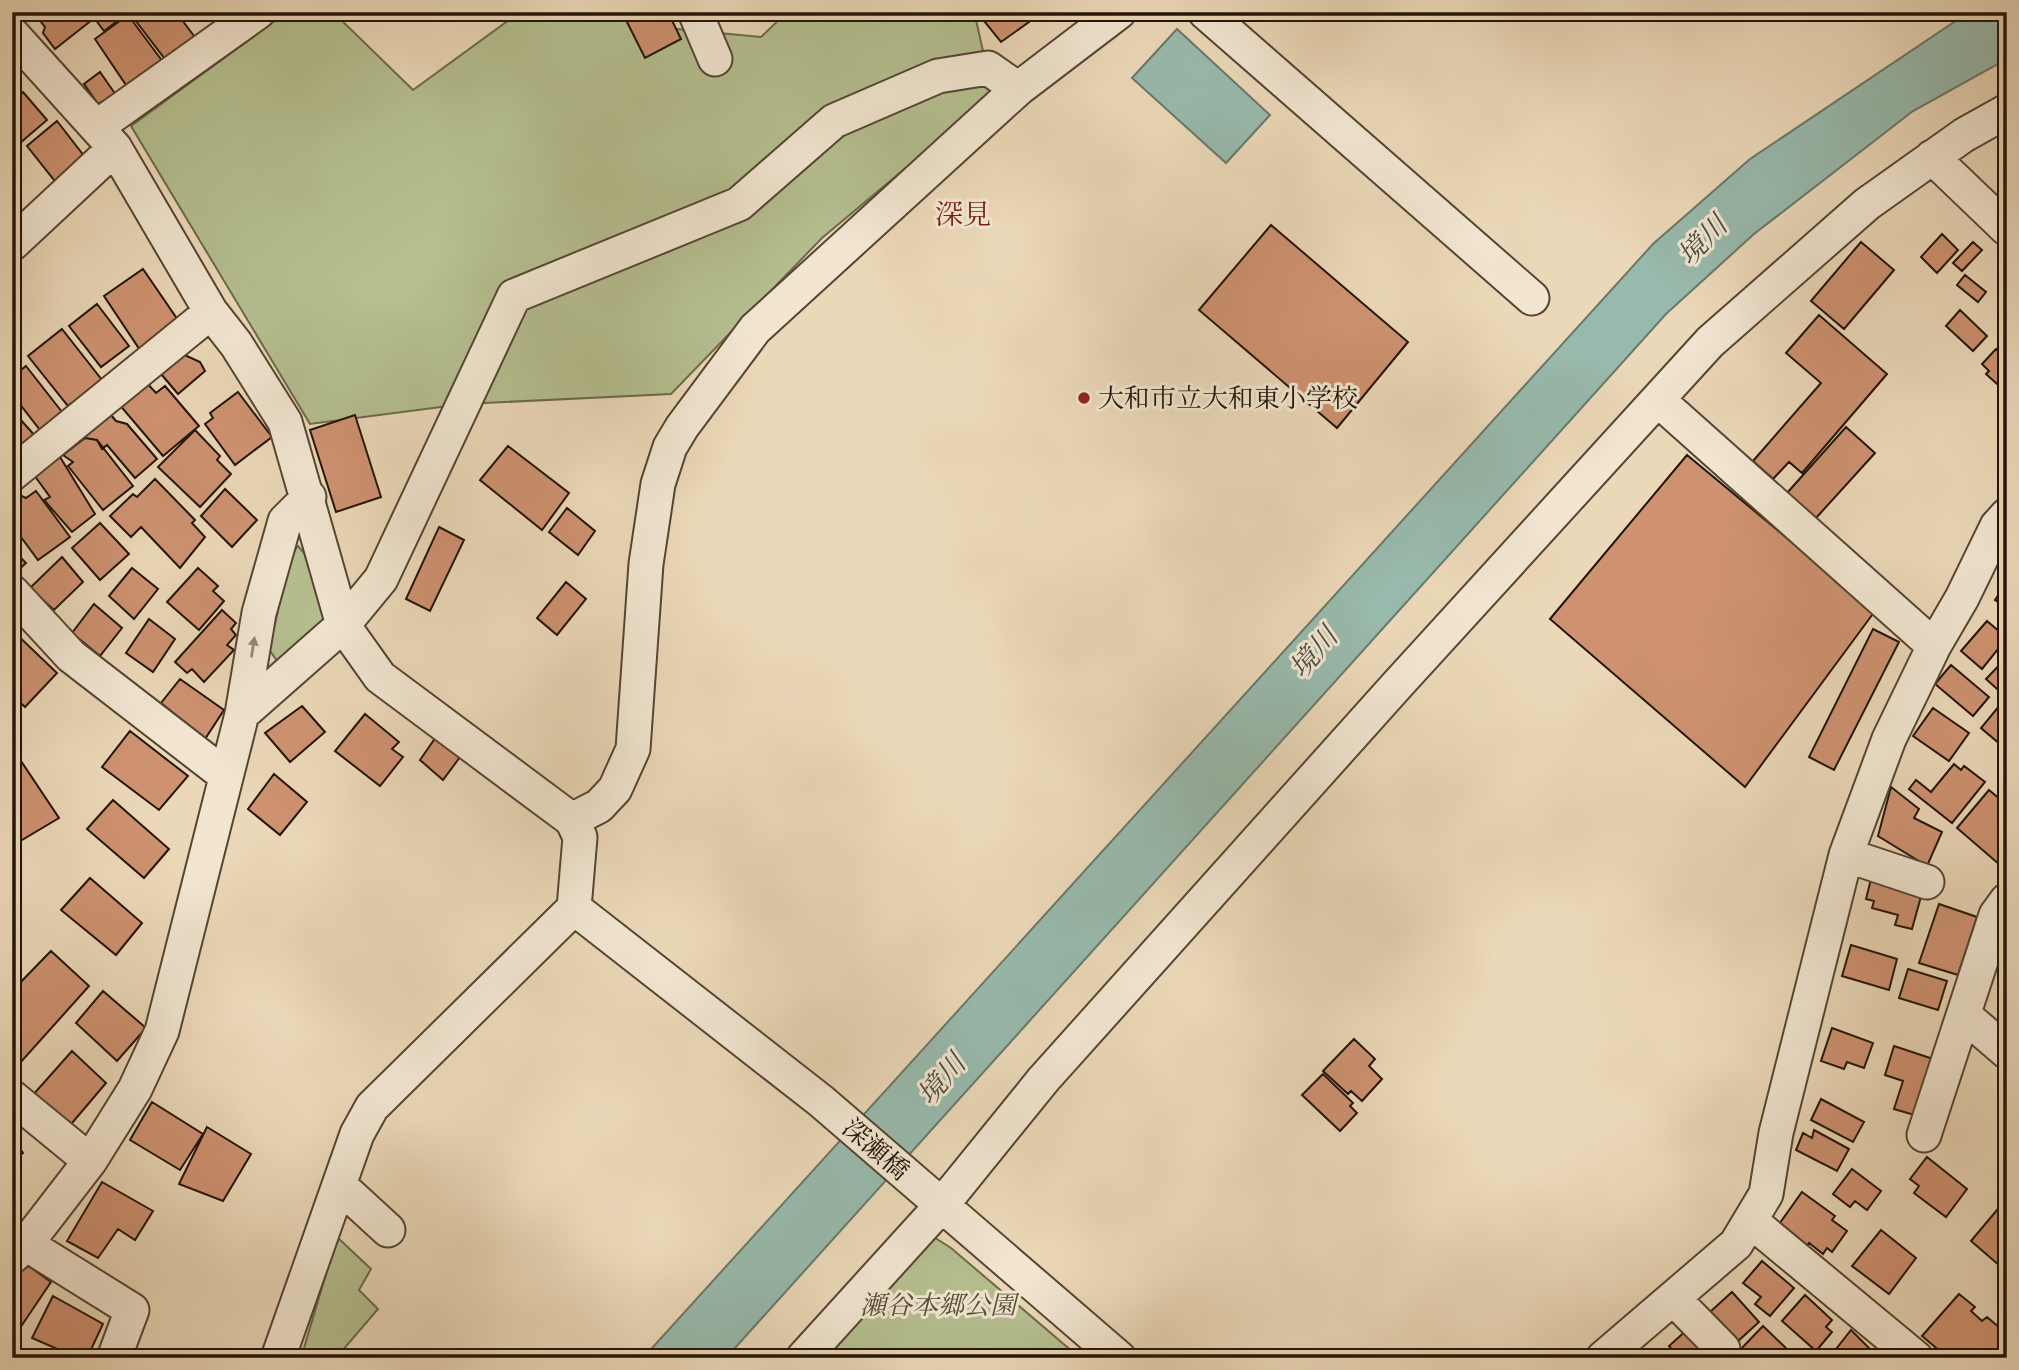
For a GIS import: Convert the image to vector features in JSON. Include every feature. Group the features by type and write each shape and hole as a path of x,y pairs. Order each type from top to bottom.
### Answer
{"street":[{"path":"12,244 106,137 258,12"},
{"path":"695,12 715,59"},
{"path":"572,820 599,806 615,789 634,749 646,564 658,484 682,456 755,329 1018,89 1119,12"},
{"path":"1205,12 1532,298"},
{"path":"12,34 106,137 211,312 236,344 285,422 309,497 343,625 380,677 572,820 580,837 574,908 372,1107 357,1133 278,1358"},
{"path":"242,714 343,625 381,579 513,296 739,204 834,121 938,76 988,68 1018,89"},
{"path":"803,1358 936,1201 1044,1080 1710,342 1867,204 1932,157 2007,111"},
{"path":"1932,157 2007,229"},
{"path":"12,474 211,312"},
{"path":"1658,400 1934,646"},
{"path":"114,1358 132,1310 19,1250 90,1161 135,1089 162,1031 242,714 258,613 285,521 309,497"},
{"path":"1603,1358 1737,1244 1766,1194 1776,1133 1846,855 1889,739 1997,526 2007,515"},
{"path":"1962,598 2007,565"},
{"path":"12,592 71,656 225,775"},
{"path":"1846,855 1927,882"},
{"path":"1924,1135 1996,915 2007,900"},
{"name":"深瀬橋","path":"574,908 821,1101 1119,1358"},
{"path":"1964,1015 2007,1052"},
{"path":"12,1097 90,1161"},
{"path":"339,1185 388,1230"},
{"path":"1752,1222 1916,1358"},
{"path":"1673,1298 1723,1349"}],"green space":[{"path":"287,12 333,12 413,90 520,12 613,12 666,28 761,37 787,12 984,12 976,20 993,95 822,238 671,394 464,404 310,424 131,126"},
{"path":"298,546 304,553 326,618 322,629 277,661 269,649 291,555"},
{"name":"瀬谷本郷公園","path":"929,1234 951,1248 1080,1358 823,1358"},
{"path":"337,1237 371,1269 359,1290 378,1309 336,1358 301,1358"}],"water":[{"name":"境川","path":"1969,12 2007,12 2007,59 1913,111 1754,234 1666,314 726,1358 643,1358 1653,244 1750,159"},
{"path":"1177,29 1270,115 1226,163 1132,78"}],"building":[{"path":"33,12 102,12 55,49 43,33 45,27"},
{"path":"104,12 129,12 104,31 95,19"},
{"path":"129,12 176,12 197,40 168,63"},
{"path":"622,12 668,12 681,39 645,58"},
{"path":"996,12 1022,12 1029,22 1001,42 984,21"},
{"path":"128,15 163,62 128,88 95,39"},
{"path":"100,72 116,95 98,104 84,84"},
{"path":"23,92 47,120 20,143 12,134 12,100"},
{"path":"57,121 88,161 58,185 27,146"},
{"path":"1271,225 1408,342 1337,428 1199,310"},
{"path":"1942,234 1958,250 1937,273 1921,257"},
{"path":"1861,242 1894,270 1844,329 1811,301"},
{"path":"1973,242 1982,250 1962,271 1953,263"},
{"path":"143,269 180,323 140,350 104,296"},
{"path":"1965,275 1986,292 1978,302 1957,285"},
{"path":"97,304 129,346 101,367 69,326"},
{"path":"1960,310 1987,336 1973,351 1946,326"},
{"path":"1819,315 1887,374 1802,473 1789,462 1773,479 1753,461 1821,383 1786,353"},
{"path":"62,329 102,380 68,406 28,356"},
{"path":"1996,349 2003,356 2007,354 2007,393 1986,374 1989,371 1982,364"},
{"path":"176,351 200,362 205,371 178,394 156,368"},
{"path":"26,366 62,412 40,430 12,394 12,377"},
{"path":"145,381 156,393 165,386 199,426 163,456 118,403"},
{"path":"238,392 272,437 235,465 205,424 213,418 210,413"},
{"path":"106,409 116,421 127,424 157,459 135,478 107,445 102,449 97,440 85,438 80,429"},
{"path":"12,410 36,437 12,458"},
{"path":"355,415 381,497 336,512 310,430"},
{"path":"1846,427 1875,453 1816,518 1787,493"},
{"path":"195,430 220,456 217,460 231,474 200,507 158,467"},
{"path":"85,438 97,440 133,486 103,510 68,466 73,462 63,455"},
{"path":"508,446 569,493 542,530 480,480"},
{"path":"1687,455 1875,611 1745,787 1550,619"},
{"path":"60,457 95,514 72,532 44,500 50,497 34,475"},
{"path":"155,479 195,520 192,523 205,537 180,568 141,527 131,537 110,516 133,494 137,497"},
{"path":"225,489 257,520 232,547 201,516"},
{"path":"36,491 70,537 38,560 12,525 12,495 15,493 26,498"},
{"path":"567,508 595,531 578,555 549,532"},
{"path":"100,523 129,554 100,580 72,548"},
{"path":"439,527 464,540 430,611 406,599"},
{"path":"12,549 26,563 12,576"},
{"path":"62,557 83,582 54,610 30,588"},
{"path":"132,568 158,589 134,619 109,596"},
{"path":"198,568 218,586 213,591 224,601 199,630 167,602"},
{"path":"566,582 586,599 557,635 537,618"},
{"path":"2007,582 2007,608 1995,600"},
{"path":"94,604 122,628 100,656 72,633"},
{"path":"222,610 236,623 231,629 236,635 227,645 234,650 204,682 192,669 187,673 175,662"},
{"path":"149,619 175,639 153,672 126,653"},
{"path":"1987,621 2007,638 1982,669 1961,651"},
{"path":"1873,629 1899,642 1834,770 1809,757"},
{"path":"12,630 57,673 25,707 12,695"},
{"path":"2007,657 2007,698 1986,679"},
{"path":"1951,665 1989,697 1973,716 1935,684"},
{"path":"180,679 224,710 205,739 161,703"},
{"path":"2000,705 2007,711 2007,750 1981,728"},
{"path":"302,706 325,732 290,762 265,733"},
{"path":"1933,708 1969,733 1949,761 1913,736"},
{"path":"365,714 399,742 392,749 403,757 380,786 335,751"},
{"path":"130,731 188,776 159,810 102,767"},
{"path":"436,737 460,757 443,780 420,760"},
{"path":"15,752 59,818 17,843 12,836 12,753"},
{"path":"1954,764 1961,770 1964,766 1985,782 1952,823 1909,789 1916,780 1931,792"},
{"path":"274,774 307,802 280,835 248,809"},
{"path":"1891,787 1919,809 1914,818 1942,832 1927,866 1878,836"},
{"path":"1989,790 2007,805 2007,871 1957,828"},
{"path":"113,800 169,849 144,878 87,829"},
{"path":"90,878 142,923 116,955 61,910"},
{"path":"1871,879 1922,893 1912,929 1895,925 1898,915 1872,908 1874,901 1866,899"},
{"path":"1939,904 1977,917 1958,975 1919,963"},
{"path":"1851,945 1897,959 1889,990 1842,976"},
{"path":"51,951 89,986 12,1072 12,991"},
{"path":"1908,969 1947,981 1938,1010 1899,998"},
{"path":"103,991 146,1028 117,1061 76,1023"},
{"path":"1832,1028 1873,1043 1864,1068 1847,1062 1844,1069 1821,1061"},
{"path":"1354,1039 1375,1059 1369,1066 1382,1079 1362,1101 1351,1091 1348,1094 1323,1071"},
{"path":"1894,1046 1936,1060 1918,1116 1894,1109 1903,1081 1885,1075"},
{"path":"72,1051 106,1083 67,1129 32,1096"},
{"path":"1323,1074 1353,1103 1350,1106 1357,1113 1340,1131 1302,1095"},
{"path":"1821,1099 1864,1122 1853,1142 1811,1120"},
{"path":"152,1102 203,1134 180,1170 130,1140"},
{"path":"207,1127 251,1154 223,1201 179,1184"},
{"path":"1814,1130 1849,1149 1837,1171 1796,1150 1803,1133 1812,1138"},
{"path":"12,1137 23,1153 12,1161"},
{"path":"1927,1157 1967,1189 1946,1217 1914,1193 1919,1186 1910,1179"},
{"path":"1852,1169 1881,1191 1867,1210 1855,1201 1850,1207 1833,1194"},
{"path":"102,1182 153,1211 135,1240 118,1229 98,1258 67,1241"},
{"path":"1802,1192 1835,1216 1832,1220 1847,1231 1832,1252 1827,1248 1823,1254 1809,1243 1805,1248 1777,1227"},
{"path":"1997,1210 2007,1219 2007,1272 1971,1241"},
{"path":"1881,1230 1916,1258 1889,1294 1852,1266"},
{"path":"1762,1261 1794,1288 1770,1316 1755,1304 1761,1297 1743,1283"},
{"path":"23,1262 51,1282 18,1331 12,1328 12,1279"},
{"path":"1732,1292 1759,1322 1737,1342 1710,1312"},
{"path":"1959,1294 1975,1307 1971,1311 1982,1321 1987,1317 2007,1334 2007,1358 1948,1358 1922,1336"},
{"path":"1805,1295 1832,1320 1826,1327 1832,1332 1816,1351 1782,1321"},
{"path":"53,1296 103,1324 87,1358 78,1358 32,1338"},
{"path":"1763,1326 1788,1350 1781,1358 1744,1358 1738,1352"},
{"path":"1689,1328 1714,1358 1679,1358 1669,1346"},
{"path":"1851,1330 1872,1351 1867,1358 1829,1358"}],"place":[{"name":"大和市立大和東小学校","path":"1084,398"}],"district":[{"name":"深見","path":"963,214"}]}
